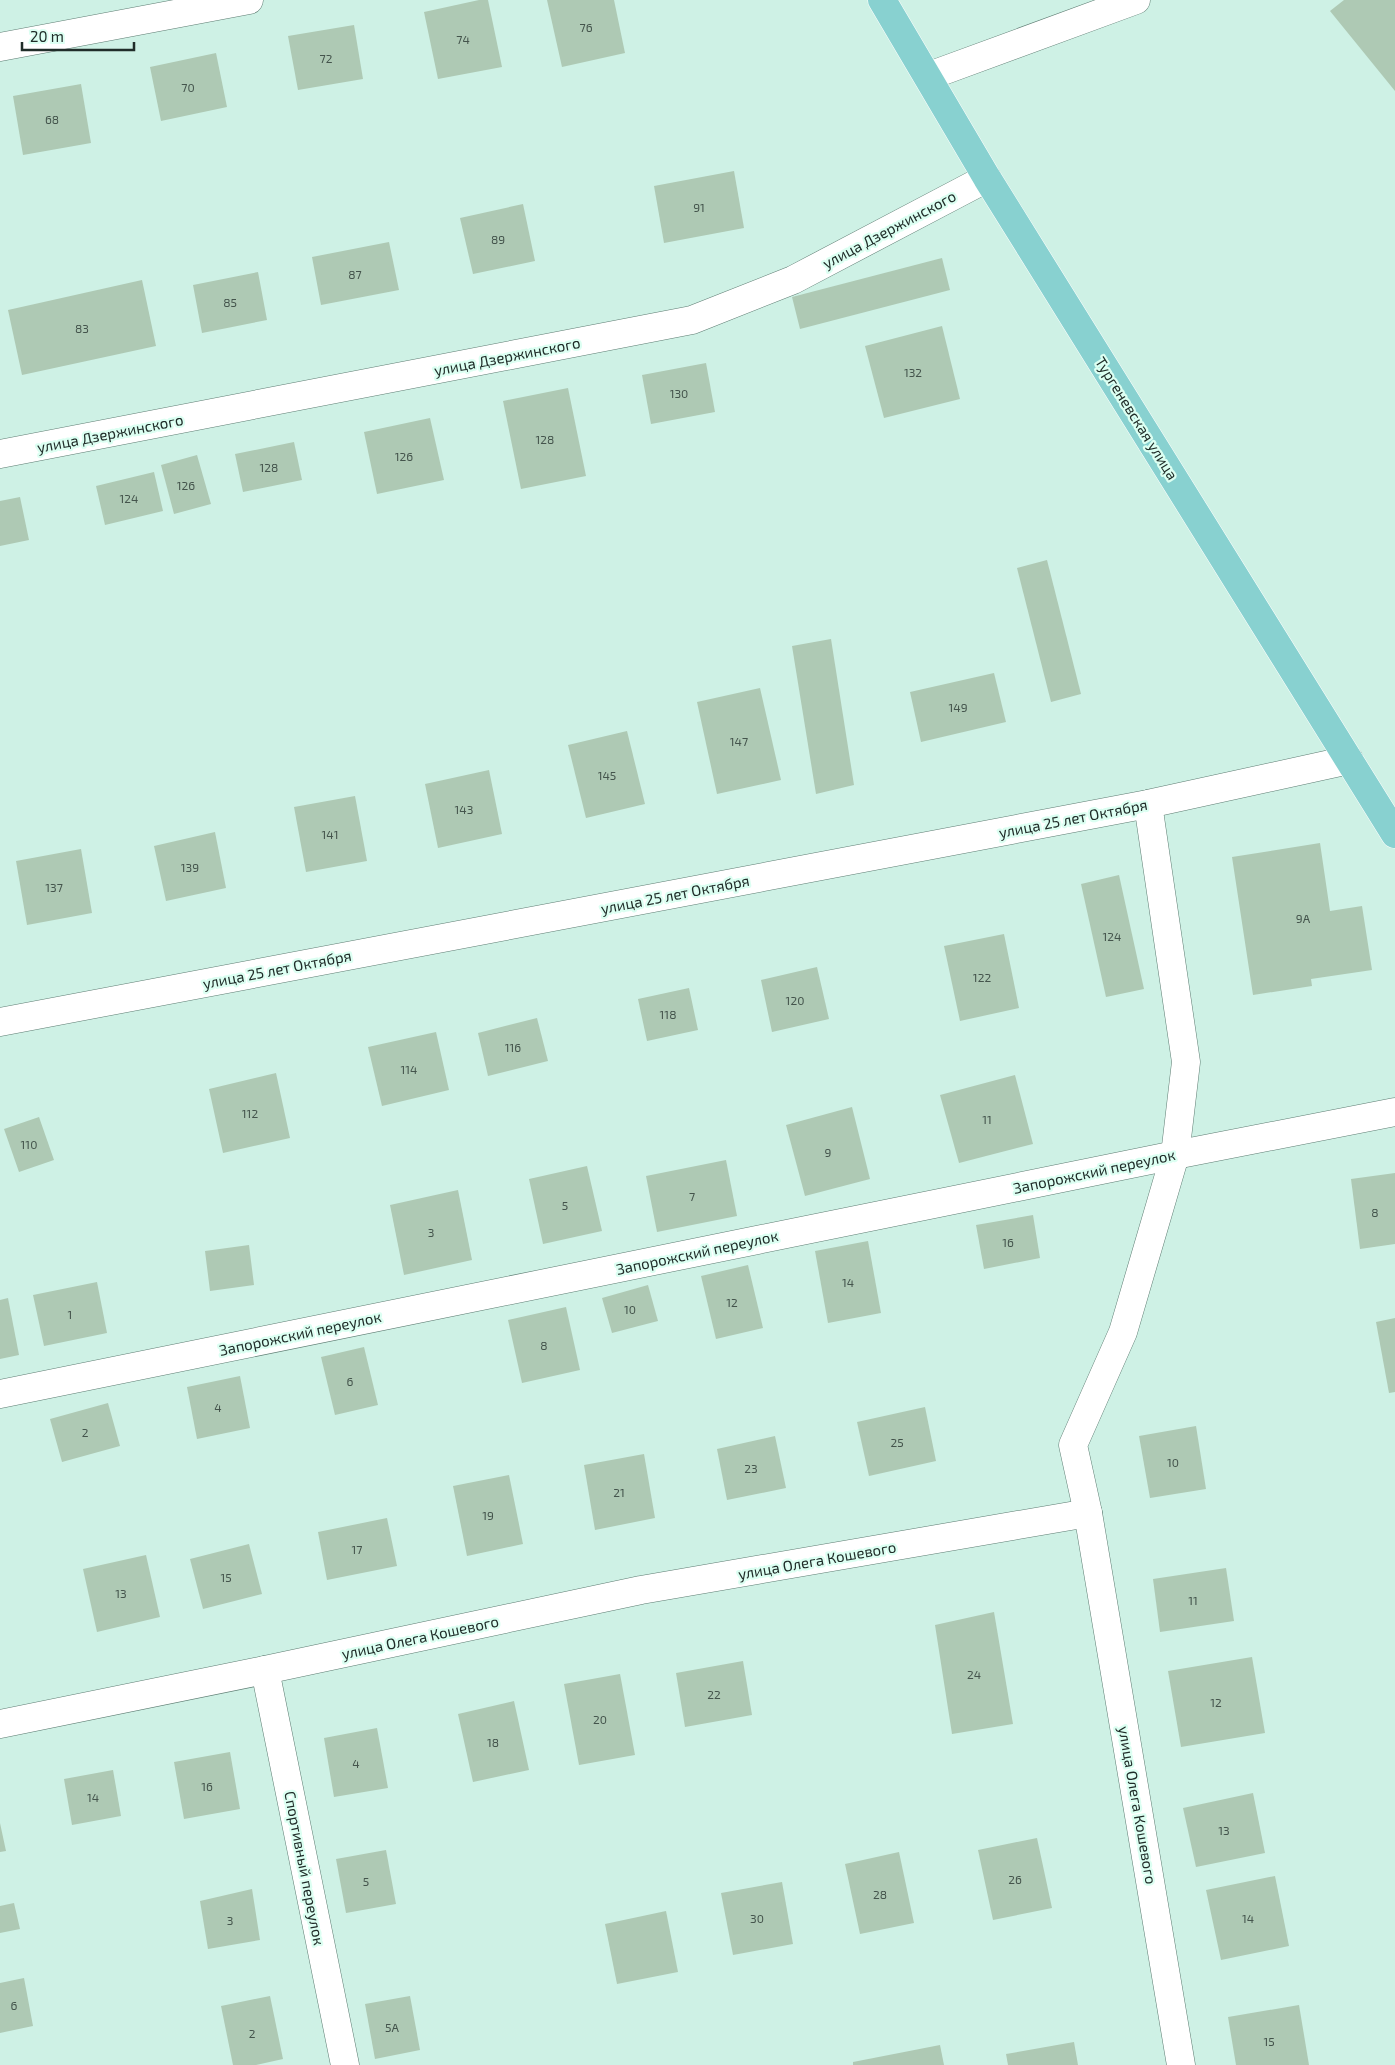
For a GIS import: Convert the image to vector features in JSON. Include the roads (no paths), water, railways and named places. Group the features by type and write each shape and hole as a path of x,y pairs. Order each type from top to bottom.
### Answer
{"main road":[{"name":"Тургеневская улица","path":"882,0 988,178 1395,834"}],"street":[{"path":"0,47 249,0"},
{"path":"929,76 1136,0"},
{"name":"улица Дзержинского","path":"0,454 692,320 793,280 988,178"},
{"name":"улица 25 лет Октября","path":"0,1022 1148,804 1349,760"},
{"path":"1088,1513 1073,1445 1123,1332 1175,1155 1186,1062 1148,804"},
{"name":"Запорожский переулок","path":"0,1394 1395,1112"},
{"name":"улица Олега Кошевого","path":"0,1724 641,1590 1088,1513 1182,2065"},
{"name":"Спортивный переулок","path":"265,1670 345,2065"}]}
